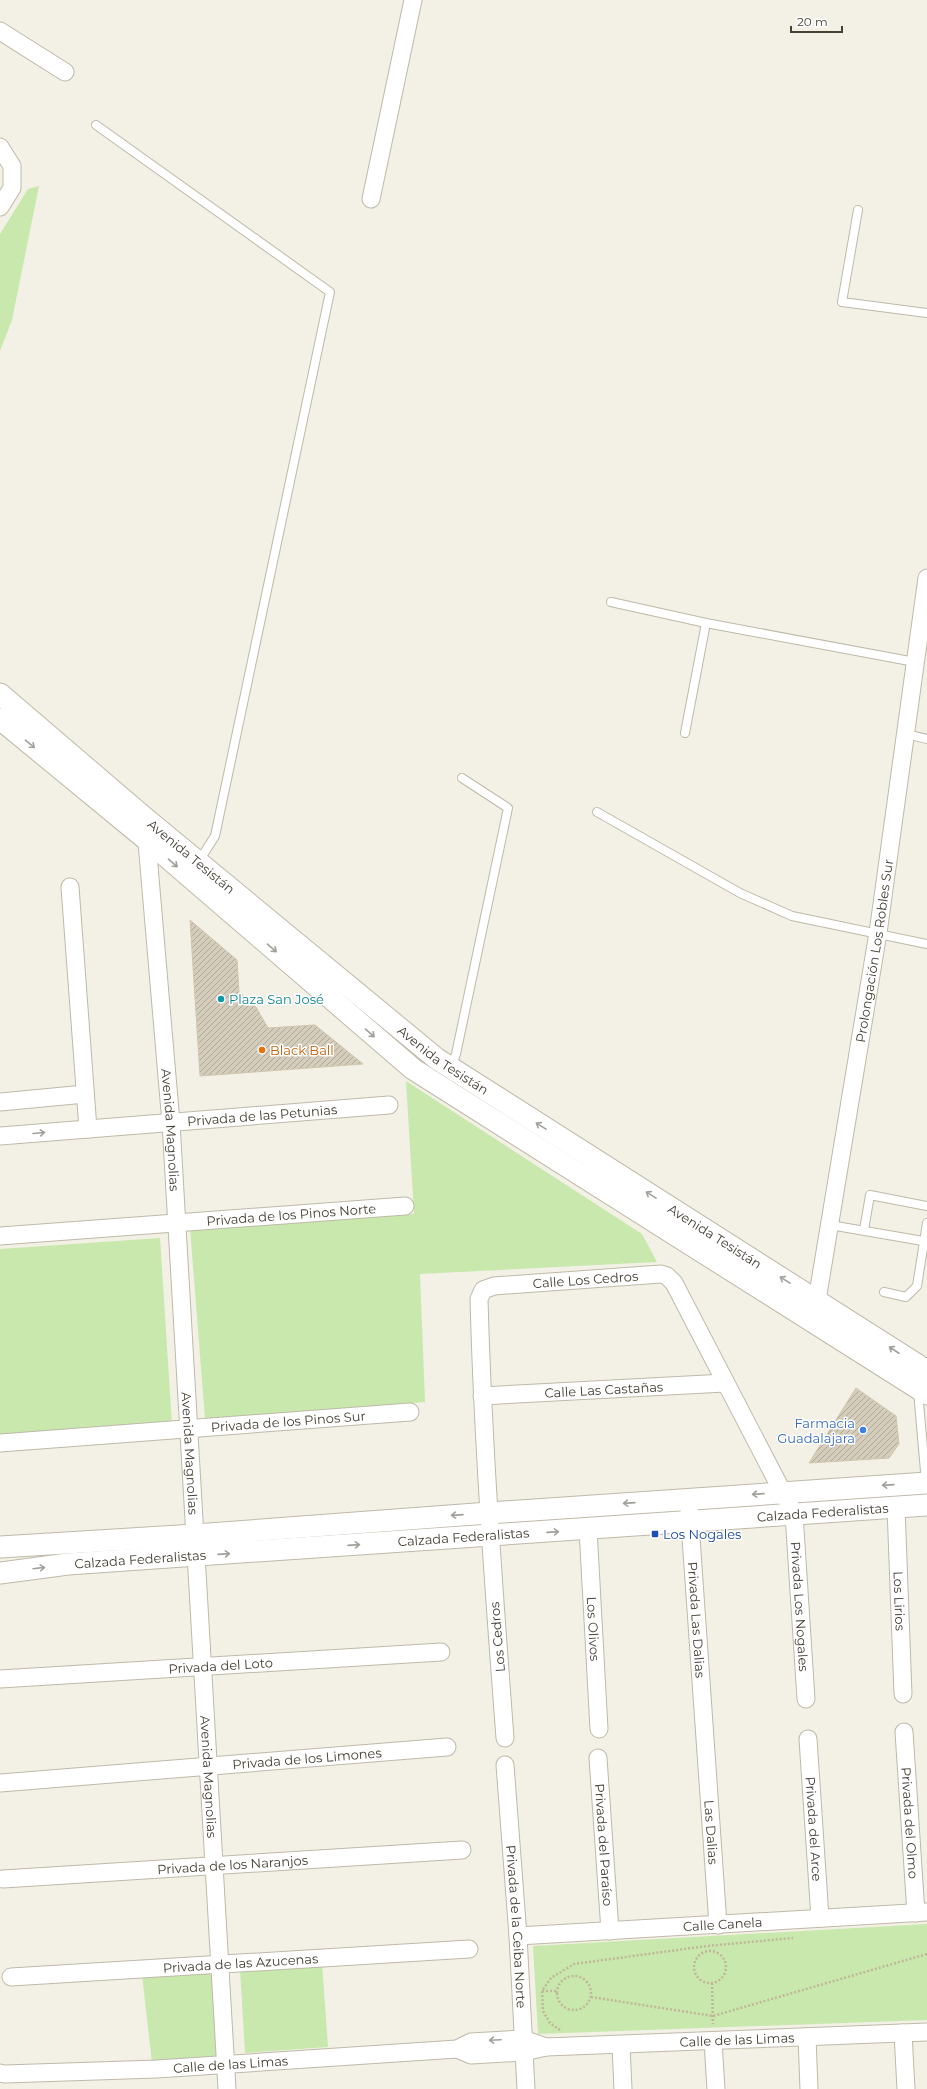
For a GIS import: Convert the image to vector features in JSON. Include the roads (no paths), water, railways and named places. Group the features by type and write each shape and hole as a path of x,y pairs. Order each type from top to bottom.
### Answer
{"street":[{"path":"370,199 413,0"},
{"path":"0,31 65,72"},
{"path":"0,147 12,166 12,188 0,207"},
{"name":"Prolongación Los Robles Sur","path":"813,1322 878,933 927,578"},
{"name":"Avenida Tesistán","path":"0,694 146,819 199,861 418,1044 451,1068 817,1301 924,1384"},
{"name":"Avenida Tesistán","path":"0,719 147,840 413,1070 813,1322 924,1384"},
{"name":"Avenida Magnolias","path":"146,819 171,1122 228,2089"},
{"path":"70,887 88,1129"},
{"path":"0,1102 85,1094"},
{"name":"Privada de las Petunias","path":"0,1136 389,1105"},
{"path":"569,1168 579,1150"},
{"name":"Privada de los Pinos Norte","path":"177,1224 210,1220 405,1206"},
{"path":"0,1236 177,1224"},
{"name":"Calle Los Cedros","path":"489,1513 482,1396 479,1300 483,1290 494,1286 661,1274 667,1276 674,1283 794,1514"},
{"name":"Calle Las Castañas","path":"482,1396 725,1383"},
{"name":"Privada de los Pinos Sur","path":"0,1443 189,1430 410,1412"},
{"name":"Calzada Federalistas","path":"0,1547 195,1535 782,1492 926,1483"},
{"name":"Privada Las Dalias","path":"688,1499 705,1740"},
{"name":"Calzada Federalistas","path":"0,1573 68,1564 927,1505"},
{"name":"Los Lirios","path":"896,1507 903,1694"},
{"name":"Los Cedros","path":"489,1513 505,1738"},
{"name":"Privada Los Nogales","path":"794,1514 806,1699"},
{"name":"Los Olivos","path":"588,1529 600,1729"},
{"path":"66,1543 68,1564"},
{"name":"Privada del Loto","path":"0,1679 441,1652"},
{"name":"Privada del Olmo","path":"904,1732 922,1913"},
{"name":"Privada del Arce","path":"808,1739 820,1918"},
{"name":"Las Dalias","path":"705,1740 718,1925"},
{"name":"Privada de los Limones","path":"0,1783 447,1748"},
{"name":"Privada del Paraíso","path":"598,1758 610,1931"},
{"name":"Privada de la Ceiba Norte","path":"505,1765 518,1936 526,2089"},
{"name":"Privada de los Naranjos","path":"3,1879 462,1850"},
{"name":"Calle Canela","path":"518,1936 922,1913"},
{"name":"Privada de las Azucenas","path":"11,1977 469,1949"},
{"name":"Calle de las Limas","path":"2,2075 157,2069 457,2049 471,2042 546,2047 927,2032"},
{"path":"903,2033 906,2089"},
{"path":"807,2037 809,2089"},
{"path":"713,2040 716,2089"},
{"path":"621,2045 623,2089"}],"lane":[{"path":"96,125 330,292 215,836 199,861"},
{"path":"858,210 842,302 927,313"},
{"path":"611,602 706,623 915,662"},
{"path":"685,733 706,623"},
{"path":"906,734 927,739"},
{"path":"451,1068 456,1054 508,808 462,778"},
{"path":"597,812 740,893 792,916 927,944"},
{"path":"864,1230 870,1195 927,1206"},
{"path":"884,1292 906,1297 917,1286 927,1223"},
{"path":"830,1225 923,1241"},
{"path":"924,1384 926,1483"}],"place":[{"name":"Plaza San José","path":"221,999"},
{"name":"Black Ball","path":"262,1050"},
{"name":"Farmacia Guadalajara","path":"863,1430"},
{"name":"Los Nogales","path":"655,1534"}]}
